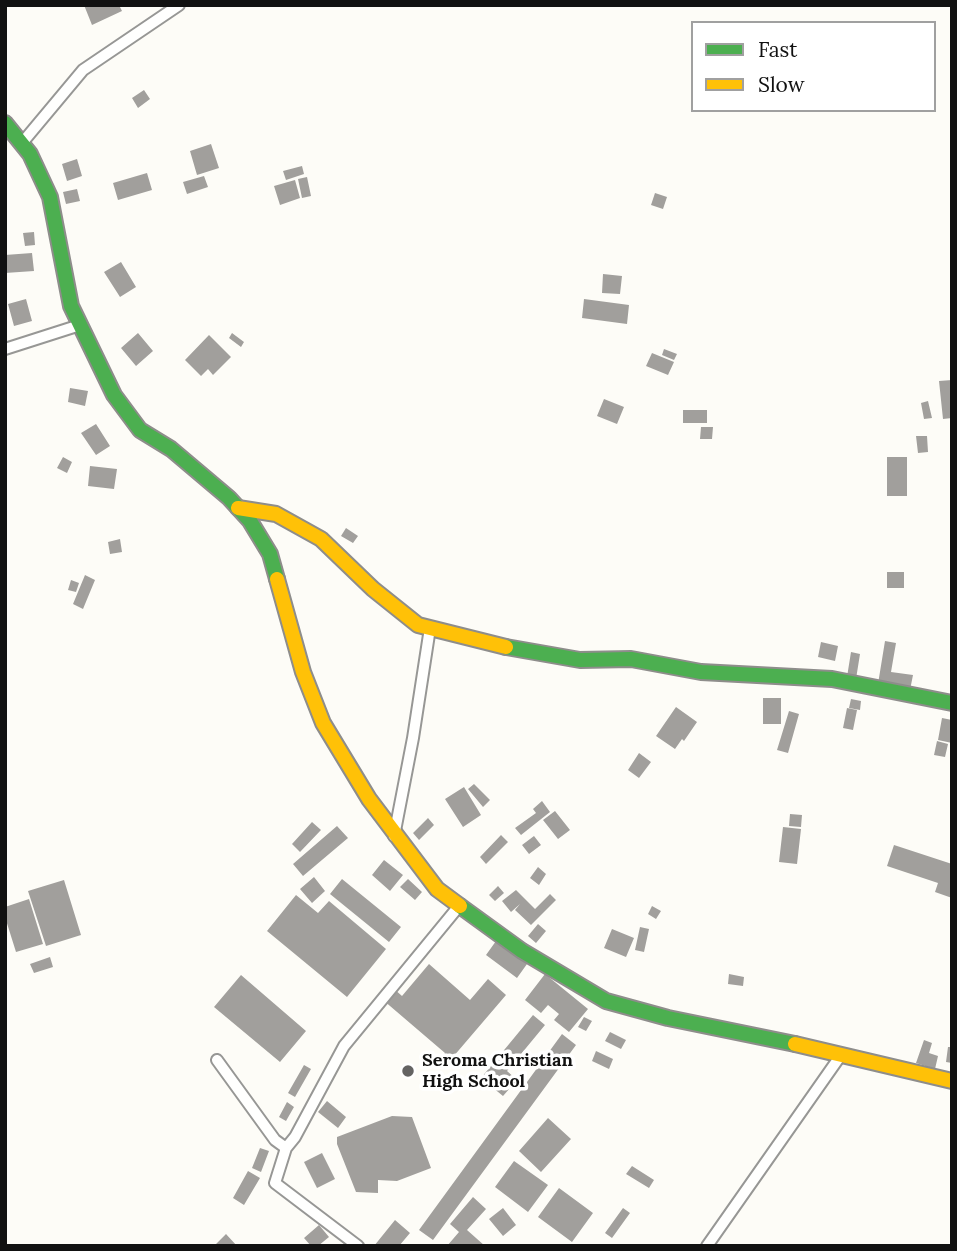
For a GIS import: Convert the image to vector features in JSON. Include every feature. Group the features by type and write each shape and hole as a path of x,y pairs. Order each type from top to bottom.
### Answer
{"street":[{"path":"22,143 83,71 179,5"},
{"path":"5,123 22,143 42,176 50,197 71,306 114,395 140,430 172,449 250,521 270,554 303,672 323,723 394,836 437,889 522,951 606,1001 668,1018 952,1081"},
{"path":"5,349 79,325"},
{"path":"238,508 276,514 321,539 373,589 418,625 490,644 580,660 631,659 701,672 832,679 952,704"},
{"path":"394,836 430,628"},
{"path":"358,1246 275,1183 286,1147 295,1137 344,1046 459,906"},
{"path":"707,1246 841,1055"},
{"path":"217,1060 275,1140 286,1147"}],"building":[{"path":"84,5 119,5 122,11 92,25"},
{"path":"144,90 150,99 138,108 132,98"},
{"path":"211,144 219,168 197,175 190,151"},
{"path":"77,159 82,176 67,181 62,164"},
{"path":"302,166 304,174 286,180 283,171"},
{"path":"147,173 152,190 118,200 113,183"},
{"path":"204,176 208,187 187,194 183,182"},
{"path":"307,177 311,196 302,198 298,179"},
{"path":"295,180 300,198 280,205 274,186"},
{"path":"77,189 80,201 66,204 63,192"},
{"path":"655,193 667,197 663,209 651,205"},
{"path":"34,232 35,245 25,246 23,233"},
{"path":"32,253 34,271 5,273 5,255"},
{"path":"121,262 136,287 120,297 104,272"},
{"path":"603,274 622,276 620,294 602,293"},
{"path":"26,299 32,321 14,326 8,304"},
{"path":"584,299 629,305 627,324 582,318"},
{"path":"138,333 153,351 136,366 121,348"},
{"path":"232,333 244,342 241,347 229,338"},
{"path":"209,335 231,357 213,375 208,369 201,376 185,360"},
{"path":"664,349 677,354 674,360 662,355"},
{"path":"652,353 674,362 668,375 646,366"},
{"path":"952,380 952,418 943,419 939,381"},
{"path":"70,388 88,391 85,406 68,402"},
{"path":"604,399 624,407 617,424 597,416"},
{"path":"928,401 932,418 924,419 921,403"},
{"path":"683,410 707,410 707,423 683,423"},
{"path":"96,424 110,446 96,455 81,433"},
{"path":"701,427 713,427 712,439 700,439"},
{"path":"916,436 927,436 928,452 918,453"},
{"path":"63,457 72,462 67,473 57,468"},
{"path":"887,457 907,457 907,496 887,496"},
{"path":"90,466 117,469 114,489 88,486"},
{"path":"346,528 358,536 353,543 341,536"},
{"path":"120,539 122,552 110,554 108,542"},
{"path":"887,572 904,572 904,588 887,588"},
{"path":"85,575 95,580 83,609 73,604"},
{"path":"71,580 79,583 76,592 68,590"},
{"path":"885,641 896,643 891,672 913,675 910,690 878,684"},
{"path":"821,642 838,646 835,661 818,657"},
{"path":"851,652 860,654 856,679 847,677"},
{"path":"763,698 781,698 781,724 763,724"},
{"path":"851,699 861,701 860,710 849,708"},
{"path":"676,707 697,722 675,749 656,736"},
{"path":"847,708 857,710 853,730 843,728"},
{"path":"789,711 799,714 788,753 777,750"},
{"path":"942,718 952,720 952,743 938,740"},
{"path":"937,741 948,744 945,757 934,755"},
{"path":"639,753 651,762 639,778 628,770"},
{"path":"474,784 490,800 483,807 468,789"},
{"path":"464,787 481,815 463,827 445,799"},
{"path":"542,801 550,812 521,835 515,828 536,813 533,809"},
{"path":"555,811 570,830 558,839 543,820"},
{"path":"790,814 802,815 801,827 789,826"},
{"path":"428,818 434,825 419,840 413,833"},
{"path":"312,822 321,830 300,852 292,844"},
{"path":"337,826 348,838 303,876 293,864"},
{"path":"783,827 801,829 797,864 779,862"},
{"path":"501,835 508,842 486,864 480,857"},
{"path":"534,836 541,845 529,854 522,845"},
{"path":"894,845 952,864 952,898 935,892 938,883 887,866"},
{"path":"384,860 403,875 390,891 372,875"},
{"path":"538,867 546,874 539,885 530,878"},
{"path":"314,877 325,891 312,903 300,889"},
{"path":"342,879 401,927 389,942 330,894"},
{"path":"408,879 422,892 415,900 400,887"},
{"path":"64,880 81,935 46,946 28,891"},
{"path":"498,886 504,893 495,901 489,895"},
{"path":"516,890 535,909 550,894 556,900 531,925 515,910 520,904 511,912 502,901"},
{"path":"296,895 318,913 329,901 386,949 347,997 267,931"},
{"path":"29,899 43,944 16,952 5,917 5,907"},
{"path":"652,906 661,911 656,919 648,914"},
{"path":"538,924 546,931 536,943 528,936"},
{"path":"640,927 649,929 644,952 635,950"},
{"path":"612,929 634,938 626,957 604,948"},
{"path":"496,941 527,964 517,978 486,955"},
{"path":"50,957 53,967 34,973 30,964"},
{"path":"429,964 470,1000 488,979 506,995 447,1064 441,1059 445,1053 383,1000 393,988 402,996"},
{"path":"545,974 588,1009 569,1032 554,1020 559,1014 548,1005 541,1013 525,1000"},
{"path":"729,974 744,977 743,986 728,984"},
{"path":"241,975 306,1031 280,1062 214,1007"},
{"path":"533,1015 545,1025 507,1071 517,1080 503,1096 481,1078"},
{"path":"584,1017 592,1021 586,1031 578,1027"},
{"path":"610,1032 626,1040 621,1049 605,1041"},
{"path":"562,1034 576,1045 433,1240 419,1230"},
{"path":"924,1040 932,1043 929,1053 938,1056 935,1069 916,1063"},
{"path":"948,1047 952,1047 952,1063 946,1062"},
{"path":"596,1051 613,1059 609,1069 592,1061"},
{"path":"304,1065 311,1069 295,1097 288,1093"},
{"path":"327,1101 346,1117 338,1128 318,1112"},
{"path":"287,1102 294,1107 286,1121 279,1117"},
{"path":"392,1116 412,1117 431,1168 397,1181 378,1180 378,1193 356,1192 337,1144 337,1137"},
{"path":"548,1118 571,1139 541,1172 519,1151"},
{"path":"260,1148 269,1151 261,1172 252,1168"},
{"path":"322,1153 335,1179 317,1188 304,1162"},
{"path":"514,1161 548,1185 528,1212 495,1187"},
{"path":"632,1166 654,1180 649,1188 626,1174"},
{"path":"248,1171 260,1178 244,1205 233,1198"},
{"path":"559,1188 593,1213 572,1242 538,1217"},
{"path":"473,1197 486,1209 467,1230 485,1246 447,1246 459,1232 450,1224"},
{"path":"503,1208 516,1225 503,1236 489,1219"},
{"path":"623,1208 630,1213 612,1238 605,1233"},
{"path":"395,1220 410,1233 399,1246 374,1246"},
{"path":"319,1225 329,1237 318,1246 311,1246 304,1238"},
{"path":"226,1234 237,1246 214,1246"}],"traffic: fast":[{"path":"5,123 30,154 50,197 71,306 114,395 140,430 171,449 229,498 250,521 270,554 277,579"},
{"path":"506,647 580,660 631,659 701,672 832,679 952,703"},
{"path":"460,906 522,951 606,1001 668,1018 795,1044"}],"traffic: slow":[{"path":"238,508 276,514 321,539 373,589 418,625 506,647"},
{"path":"277,579 303,672 323,723 369,799 437,889 460,906"},
{"path":"795,1044 952,1081"}],"place":[{"name":"Seroma Christian High School","path":"408,1071"}]}
